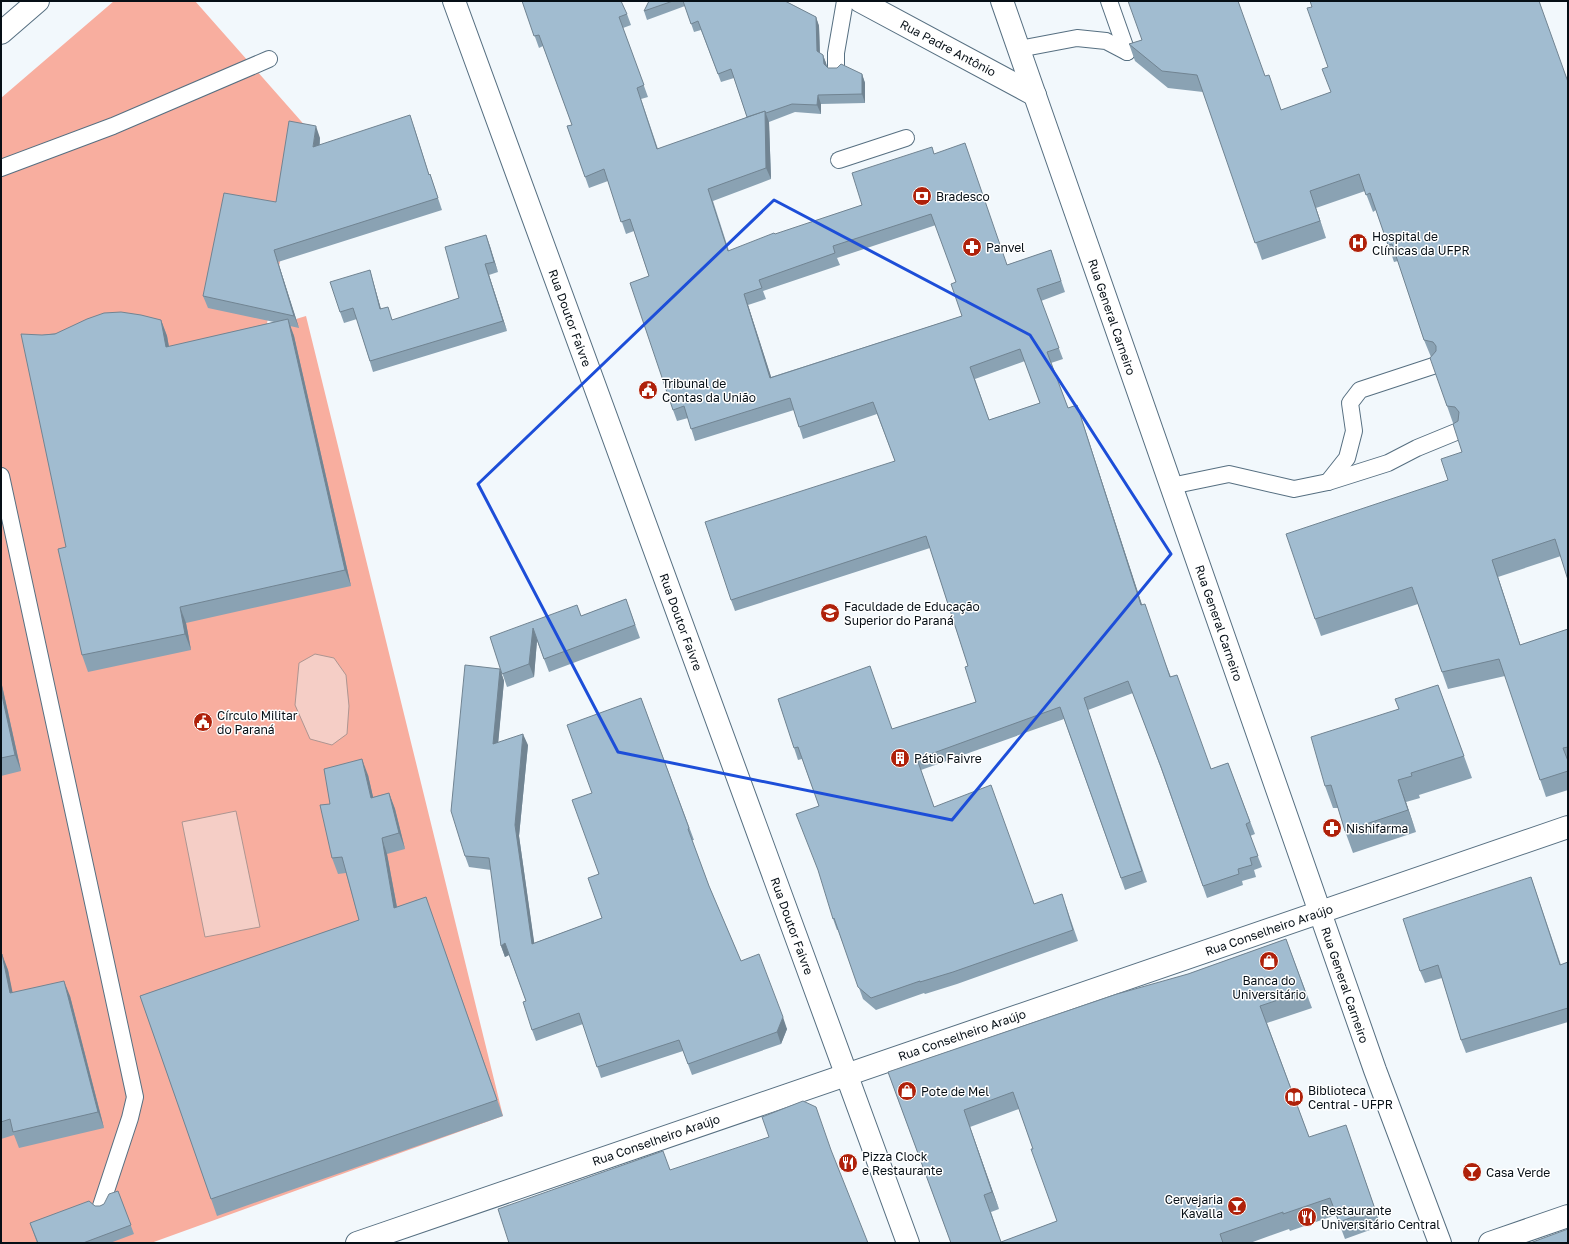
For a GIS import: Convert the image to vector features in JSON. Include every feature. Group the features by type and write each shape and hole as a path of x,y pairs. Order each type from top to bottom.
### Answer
{"street":[{"path":"1,33 38,1"},
{"name":"Rua Doutor Faivre","path":"454,1 908,1243"},
{"name":"Rua Padre Antônio","path":"860,1 1035,95"},
{"name":"Rua General Carneiro","path":"1002,1 1375,1070 1440,1243"},
{"name":"Rua Conselheiro Araújo","path":"357,1243 1568,827"},
{"path":"1490,1243 1568,1216"}],"lane":[{"path":"836,68 836,53 845,1"},
{"path":"1019,49 1077,38 1106,42 1127,52 1109,1"},
{"path":"1,168 112,126 269,59"},
{"path":"839,160 906,138"},
{"path":"1328,482 1347,458 1354,431 1350,403 1360,390 1434,366"},
{"path":"1171,486 1230,474 1294,489 1328,482 1388,463 1417,448 1456,432"},
{"path":"1,476 135,1097 130,1118 101,1206"}],"highlighted area":[{"path":"774,200 1030,335 1171,554 952,820 618,752 478,484"}],"shaded area":[{"name":"Círculo Militar do Paraná","path":"114,1 195,1 308,129 266,328 306,316 503,1116 151,1243 1,1243 1,98"},
{"path":"315,654 334,658 346,675 349,706 347,734 332,745 310,739 295,705 299,663"},
{"path":"236,811 260,927 205,937 182,822"}],"building":[{"path":"522,1 621,1 627,14 619,17 644,85 637,88 657,149 765,111 766,168 708,189 728,251 774,233 775,234 862,205 852,173 932,147 934,154 965,143 1007,265 1051,250 1061,281 1037,289 1059,348 1047,352 1068,408 1077,405 1141,605 1145,604 1170,677 1177,675 1211,769 1228,763 1250,822 1246,824 1258,856 1250,858 1252,865 1238,869 1239,874 1203,886 1161,767 1128,681 1084,698 1142,871 1121,878 1060,707 917,759 934,807 991,785 1034,904 1062,894 1073,930 953,972 920,981 871,998 858,987 834,918 833,919 818,870 796,814 819,806 798,747 794,748 778,699 870,666 892,729 976,702 965,667 968,666 926,536 731,600 705,522 895,461 873,402 799,427 790,398 691,429 684,406 673,410 630,283 649,276 630,219 621,222 604,169 585,177 567,126 572,125 539,35 534,36","holes":["931,214 956,282 951,284 962,316 770,378 744,294 762,288 759,280 835,253 833,246","1020,349 1040,403 989,420 970,367"]},
{"path":"649,1 673,1 644,11"},
{"path":"683,1 785,1 816,17 817,51 823,55 824,64 828,68 837,68 841,64 862,74 862,94 818,95 817,105 792,104 766,113 765,111 747,117 731,69 718,74 698,21 691,24"},
{"path":"1128,1 1238,1 1265,76 1269,75 1281,110 1331,92 1322,69 1328,67 1307,8 1312,7 1310,1 1539,1 1568,82 1568,580 1555,539 1492,560 1520,645 1568,629 1568,747 1563,748 1568,761 1568,771 1540,780 1499,659 1442,672 1412,587 1315,619 1286,534 1448,480 1441,459 1462,452 1453,424 1458,421 1459,412 1455,407 1447,406 1430,358 1436,351 1436,346 1433,342 1424,340 1392,244 1388,245 1370,193 1366,195 1359,174 1310,191 1320,221 1255,243 1197,75 1162,71 1129,44 1142,40"},
{"path":"410,115 438,198 274,250 294,316 203,296 224,193 276,202 289,121 316,126 313,147"},
{"path":"486,235 494,262 485,264 503,321 370,361 353,308 340,312 330,282 370,270 380,309 388,307 392,320 459,298 445,247"},
{"path":"121,312 161,320 166,347 288,319 345,570 180,607 185,634 82,655 58,549 66,547 21,334 55,334 104,313"},
{"path":"626,599 635,625 544,659 533,628 529,664 502,674 490,637 577,605 581,616"},
{"path":"465,665 500,669 493,744 523,734 515,825 532,944 602,918 588,878 599,874 572,800 592,793 567,725 641,698 709,886 741,961 759,954 783,1017 777,1032 688,1064 679,1040 597,1067 579,1013 532,1030 523,1002 526,1001 505,943 501,946 489,858 465,856 451,811"},
{"path":"1438,685 1464,756 1411,773 1412,776 1398,780 1408,810 1345,831 1331,785 1325,786 1311,737 1399,709 1395,699"},
{"path":"1,691 15,755 1,758"},
{"path":"362,759 371,798 389,793 399,833 382,838 394,908 426,897 497,1100 211,1199 140,996 359,920 342,857 332,858 320,805 330,804 324,769"},
{"path":"1531,877 1560,965 1568,962 1568,1008 1461,1040 1438,965 1420,971 1403,919"},
{"path":"1286,939 1305,991 1260,1006 1309,1137 1346,1125 1375,1209 1339,1222 1330,1198 1283,1214 1283,1212 1220,1234 1223,1243 951,1243 888,1072 1117,994 1188,974","holes":["1013,1092 1033,1149 1031,1149 1057,1221 1001,1242 984,1195 992,1192 964,1110"]},
{"path":"1,954 10,993 64,981 98,1112 13,1132 10,1119 1,1122"},
{"path":"803,1101 816,1107 831,1150 868,1243 509,1243 498,1209 663,1151 670,1170 769,1137 762,1117"},
{"path":"118,1191 131,1225 83,1243 38,1243 30,1223 89,1201 95,1206 100,1206 104,1204 109,1194"},
{"path":"1568,1229 1568,1243 1530,1243"}],"place":[{"name":"Bradesco","path":"922,196"},
{"name":"Hospital de Clínicas da UFPR","path":"1358,243"},
{"name":"Panvel","path":"972,247"},
{"name":"Tribunal de Contas da União","path":"648,390"},
{"name":"Faculdade de Educação Superior do Paraná","path":"830,613"},
{"name":"Círculo Militar do Paraná","path":"203,722"},
{"name":"Pátio Faivre","path":"900,758"},
{"name":"Nishifarma","path":"1332,828"},
{"name":"Banca do Universitário","path":"1269,961"},
{"name":"Pote de Mel","path":"907,1091"},
{"name":"Biblioteca Central - UFPR","path":"1294,1097"},
{"name":"Pizza Clock e Restaurante","path":"848,1163"},
{"name":"Casa Verde","path":"1472,1172"},
{"name":"Cervejaria Kavalla","path":"1237,1206"},
{"name":"Restaurante Universitário Central","path":"1307,1217"}]}
